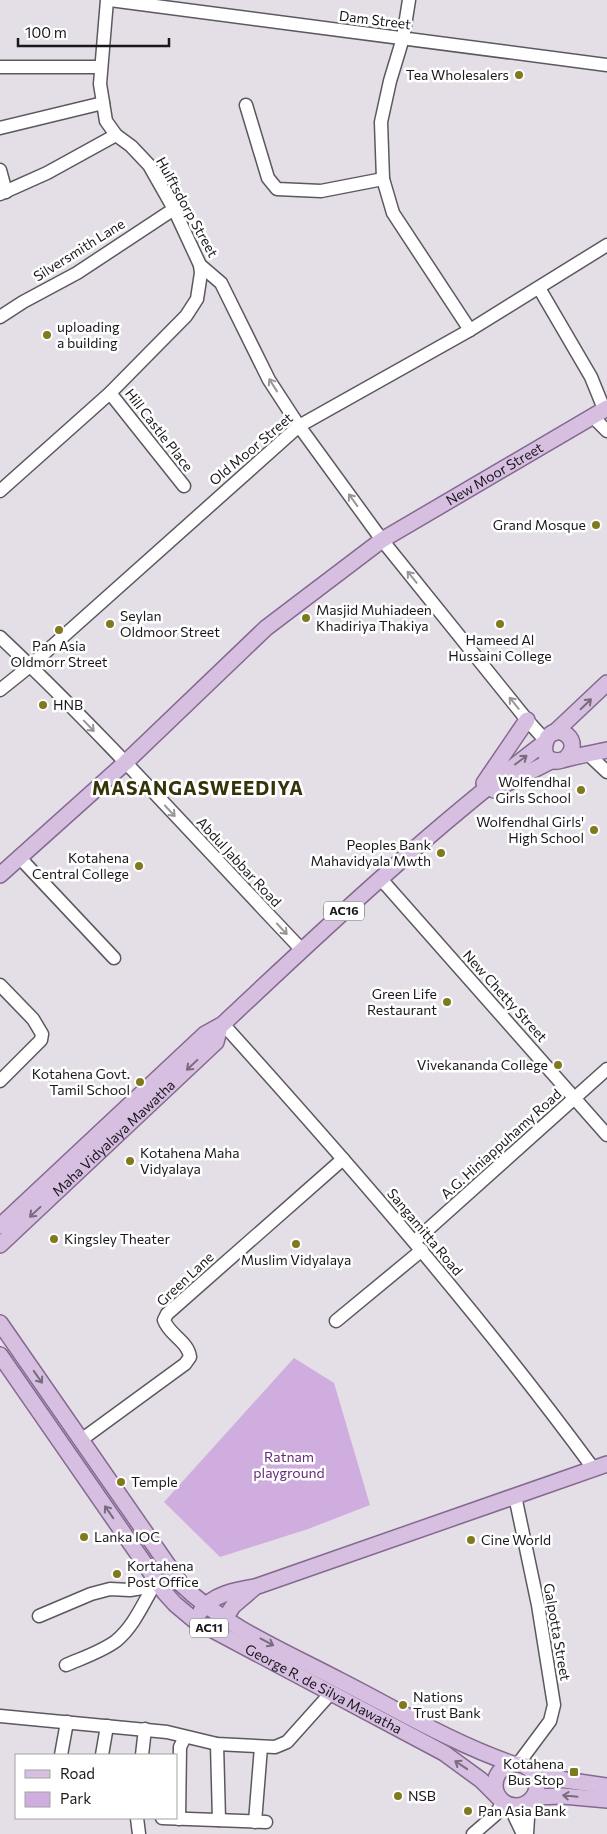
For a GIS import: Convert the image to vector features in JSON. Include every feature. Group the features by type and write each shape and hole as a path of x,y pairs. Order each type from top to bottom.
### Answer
{"main road":[{"name":"New Moor Street","path":"0,876 125,763 266,628 382,540 601,411"},
{"name":"Maha Vidyalaya Mawatha","path":"0,1226 205,1034 222,1025 380,878 548,739 607,683"},
{"path":"472,801 527,720"},
{"path":"572,743 572,752 560,759 546,755 544,751 548,739 558,732 567,735 572,743 588,754"},
{"name":"Maha Vidyalaya Mawatha","path":"472,801 560,759 607,750"},
{"name":"Maha Vidyalaya Mawatha","path":"0,1245 216,1042 222,1025"},
{"name":"George R. de Silva Mawatha","path":"0,1323 181,1584 192,1596 225,1618 450,1738 515,1764"},
{"path":"2,1363 20,1352"},
{"name":"George R. de Silva Mawatha","path":"2,1363 156,1586 175,1604 194,1620 444,1753 481,1780 503,1802"},
{"path":"194,1620 206,1605 224,1594 255,1587 600,1466"},
{"path":"216,1632 234,1606 255,1587"},
{"path":"607,1786 566,1780 532,1771 523,1765 515,1764 500,1770 496,1776 495,1790 503,1802 516,1806 531,1799 563,1796 607,1800"},
{"path":"531,1799 537,1784 532,1771"}],"street":[{"name":"Dam Street","path":"108,0 607,65"},
{"name":"Hulftsdorp Street","path":"108,0 100,84 106,121 116,135 131,146 149,165 174,209 200,265 221,283 269,380 299,426 382,540 527,720 548,739"},
{"path":"409,0 403,38 380,122 383,179 394,212 470,330"},
{"path":"0,67 101,67"},
{"path":"0,128 103,103"},
{"path":"246,105 268,178 277,190 321,191 383,179"},
{"path":"0,170 3,193 47,173 116,135"},
{"name":"Silversmith Lane","path":"0,317 22,302 76,273 174,209"},
{"name":"Old Moor Street","path":"0,690 30,666 299,426 470,330 607,245"},
{"path":"0,491 110,393 186,316 197,299 201,273 200,265"},
{"path":"539,288 591,377 607,431"},
{"name":"Hill Castle Place","path":"110,393 184,486"},
{"name":"Abdul Jabbar Road","path":"0,637 125,763 302,950"},
{"path":"588,754 607,772"},
{"path":"20,858 114,958"},
{"name":"New Chetty Street","path":"380,878 607,1135"},
{"path":"0,985 33,1018 42,1034 41,1040 0,1081"},
{"name":"Sangamitta Road","path":"222,1025 418,1245 527,1380 600,1466"},
{"name":"A.G. Hiniappuhamy Road","path":"336,1321 607,1069"},
{"name":"Green Lane","path":"81,1440 185,1364 190,1357 189,1351 167,1326 164,1320 165,1316 343,1159"},
{"name":"Galpotta Street","path":"515,1496 538,1605 554,1705 550,1720 515,1764"},
{"path":"39,1616 100,1592 156,1586"},
{"path":"66,1665 99,1651 116,1641 134,1622 156,1586"},
{"path":"0,1716 145,1729 167,1732 217,1744 275,1747 287,1742 330,1694"},
{"path":"61,1754 67,1722"},
{"path":"102,1754 107,1726"},
{"path":"142,1754 145,1729"},
{"path":"185,1737 180,1747 179,1819 261,1822 261,1747"},
{"path":"217,1744 219,1820"},
{"path":"527,1834 531,1799"},
{"path":"473,1834 496,1814 503,1802 523,1834"},
{"path":"137,1819 139,1834"}],"green space":[{"name":"Ratnam playground","path":"294,1358 334,1383 370,1505 308,1529 220,1557 164,1502"}],"place":[{"name":"Tea Wholesalers","path":"519,75"},
{"name":"uploading a building","path":"47,335"},
{"name":"Grand Mosque","path":"596,525"},
{"name":"Masjid Muhiadeen Khadiriya Thakiya","path":"306,618"},
{"name":"Seylan Oldmoor Street","path":"110,624"},
{"name":"Hameed Al Hussaini College","path":"500,624"},
{"name":"Pan Asia Oldmorr Street","path":"59,630"},
{"name":"HNB","path":"43,705"},
{"name":"Wolfendhal Girls School","path":"581,790"},
{"name":"Wolfendhal Girls' High School","path":"594,830"},
{"name":"Peoples Bank Mahavidyala Mwth","path":"441,853"},
{"name":"Kotahena Central College","path":"139,866"},
{"name":"Green Life Restaurant","path":"447,1002"},
{"name":"Vivekananda College","path":"558,1065"},
{"name":"Kotahena Govt. Tamil School","path":"140,1082"},
{"name":"Kotahena Maha Vidyalaya","path":"130,1161"},
{"name":"Kingsley Theater","path":"54,1239"},
{"name":"Muslim Vidyalaya","path":"296,1244"},
{"name":"Temple","path":"121,1482"},
{"name":"Lanka IOC","path":"84,1537"},
{"name":"Cine World","path":"471,1540"},
{"name":"Kortahena Post Office","path":"117,1574"},
{"name":"Nations Trust Bank","path":"403,1705"},
{"name":"Kotahena Bus Stop","path":"574,1772"},
{"name":"NSB","path":"398,1796"},
{"name":"Pan Asia Bank","path":"468,1811"}],"district":[{"name":"MASANGASWEEDIYA","path":"198,788"}]}
